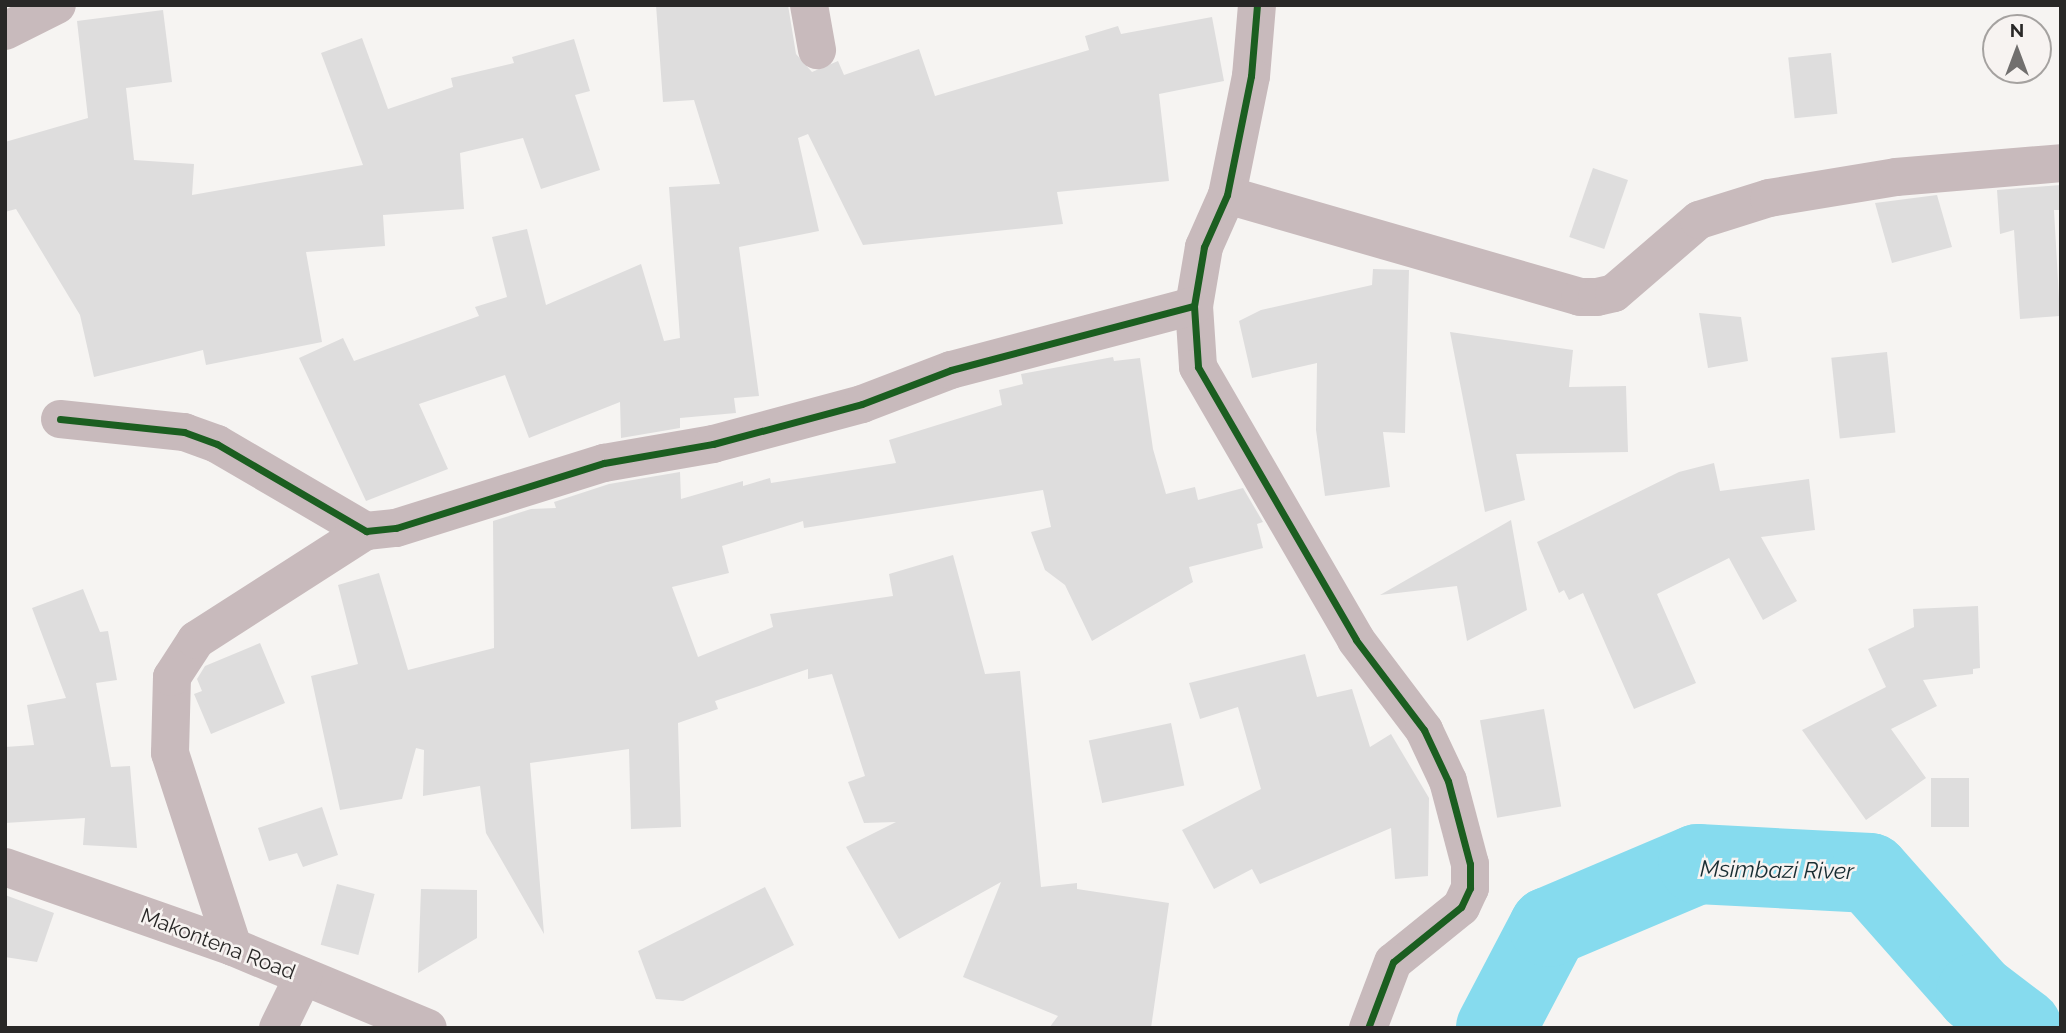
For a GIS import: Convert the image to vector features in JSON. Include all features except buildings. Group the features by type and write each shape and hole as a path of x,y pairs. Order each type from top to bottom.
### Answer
{"street":[{"path":"5,31 57,5"},
{"path":"810,5 817,50"},
{"path":"1257,5 1251,76 1227,195 1203,247 1194,306 1198,367 1341,617 1424,730 1448,781 1471,864 1471,888 1461,907 1393,962 1368,1028"},
{"path":"1227,195 1580,297 1597,297 1614,293 1699,220 1769,198 1896,177 2061,163"},
{"path":"233,947 170,753 172,677 196,640 366,531 396,528 604,463 713,444 835,412 963,367 1194,306"},
{"path":"60,418 184,432 217,444 366,531"},
{"name":"Makontena Road","path":"5,867 233,947 428,1028"},
{"path":"278,1028 303,977"}],"waterway":[{"name":"Msimbazi River","path":"1496,1028 1549,927 1698,864 1870,873 1976,993 2022,1028"}],"cycle path":[{"path":"1257,5 1251,76 1227,195 1204,247 1194,306 1198,367 1356,640 1424,730 1448,781 1470,864 1470,888 1461,907 1393,962 1368,1028"},
{"path":"60,419 184,432 217,444 366,531 396,528 604,463 713,444 862,404 951,370 1194,306"}]}
